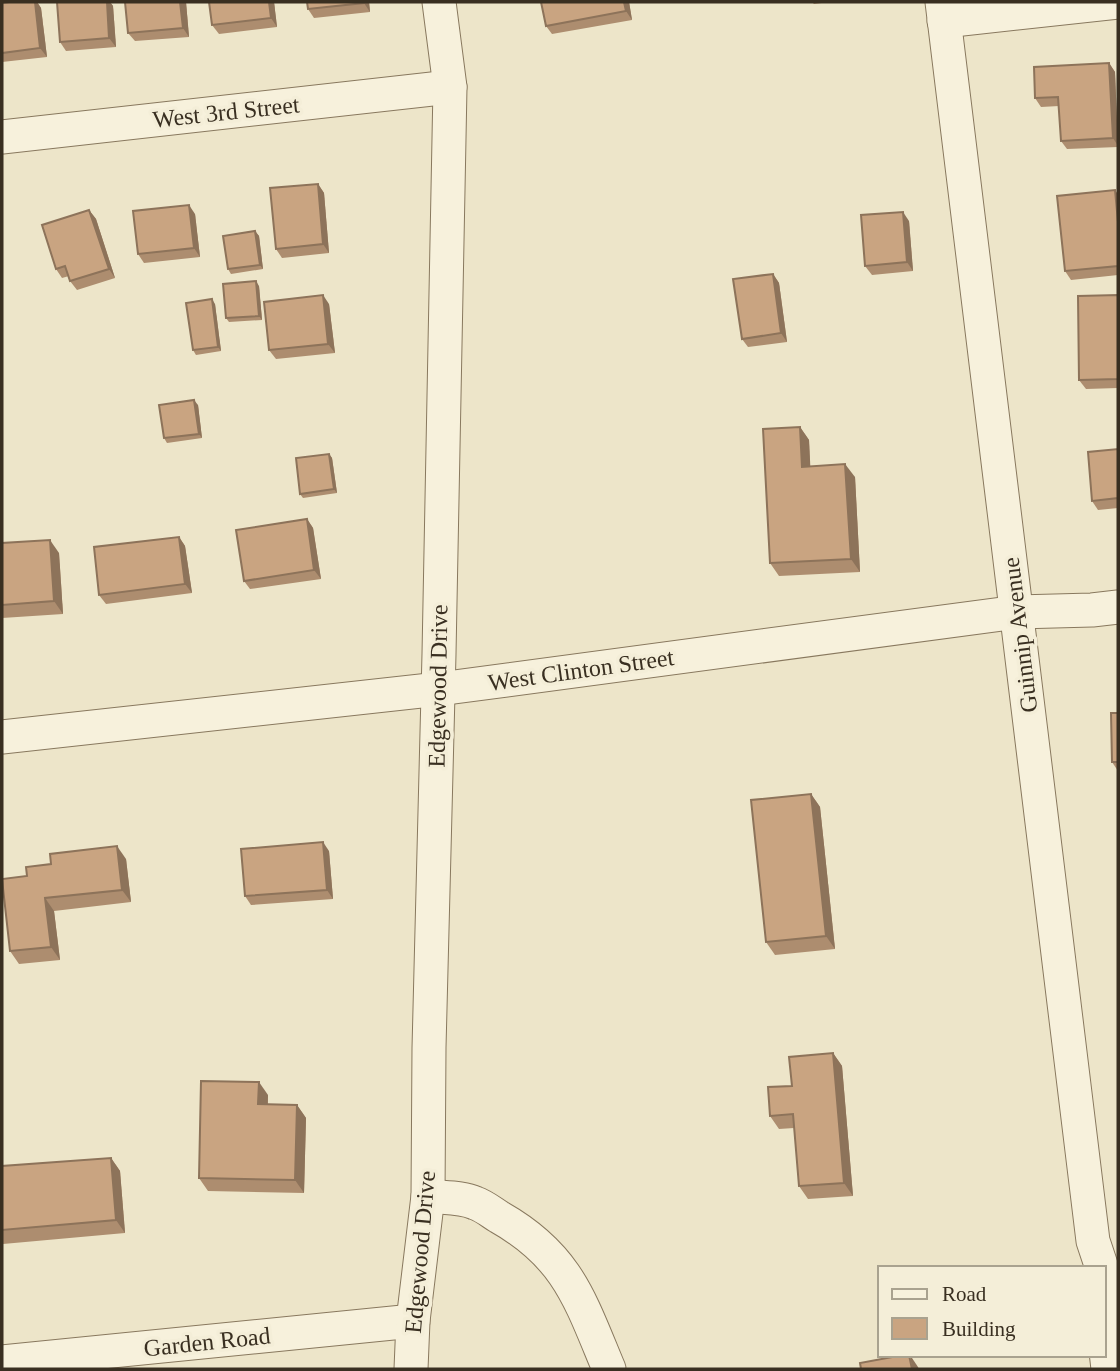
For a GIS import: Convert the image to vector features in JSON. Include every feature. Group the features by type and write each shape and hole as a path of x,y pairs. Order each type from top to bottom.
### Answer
{"street":[{"name":"Edgewood Drive","path":"411,1369 413,1321 428,1196 429,1048 439,689 450,88 439,2"},
{"path":"943,11 1118,2"},
{"name":"Guinnip Avenue","path":"943,11 1017,612 1103,1254"},
{"name":"West 3rd Street","path":"2,137 450,88"},
{"name":"West Clinton Street","path":"2,737 439,689 1017,612 1118,607"},
{"path":"428,1196 474,1202 522,1230 538,1243 566,1274 609,1369"},
{"path":"1106,1280 1118,1316"},
{"name":"Garden Road","path":"2,1362 413,1321"},
{"path":"1106,1352 1108,1369"}],"building":[{"path":"35,2 40,48 2,53 2,3"},
{"path":"57,2 107,2 109,38 60,42"},
{"path":"125,2 180,2 183,28 128,33"},
{"path":"209,2 269,2 271,18 212,25"},
{"path":"307,2 364,2 364,3 308,9"},
{"path":"541,2 624,2 626,11 546,26"},
{"path":"1109,63 1113,138 1061,141 1058,97 1035,98 1034,67"},
{"path":"318,184 323,244 276,249 270,188"},
{"path":"1115,190 1118,266 1065,271 1057,196"},
{"path":"189,205 194,248 138,254 133,211"},
{"path":"89,210 109,269 70,281 65,266 56,269 42,225"},
{"path":"903,212 907,262 865,266 861,215"},
{"path":"255,231 260,265 228,269 223,236"},
{"path":"773,274 781,333 742,339 733,279"},
{"path":"256,281 259,316 226,318 223,284"},
{"path":"323,295 328,344 269,350 264,302"},
{"path":"1118,295 1118,379 1079,380 1078,296"},
{"path":"212,299 218,347 193,350 186,303"},
{"path":"194,400 199,434 164,438 159,405"},
{"path":"800,427 802,467 845,464 851,559 770,563 763,429"},
{"path":"1118,449 1118,498 1092,501 1088,452"},
{"path":"329,454 334,489 300,494 296,458"},
{"path":"307,519 314,570 244,581 236,530"},
{"path":"179,537 185,584 99,595 94,547"},
{"path":"50,540 54,601 2,605 2,543"},
{"path":"1111,713 1118,713 1118,762 1112,762"},
{"path":"811,794 826,936 766,942 751,800"},
{"path":"323,842 327,890 245,896 241,849"},
{"path":"117,846 122,890 45,898 51,947 10,951 2,879 27,876 26,867 51,864 50,854"},
{"path":"833,1053 844,1183 799,1186 793,1114 770,1116 768,1087 792,1086 789,1057"},
{"path":"201,1081 259,1082 258,1104 297,1105 295,1180 199,1178"},
{"path":"111,1158 116,1220 2,1230 2,1166"},
{"path":"909,1357 912,1369 861,1369 860,1363"}]}
